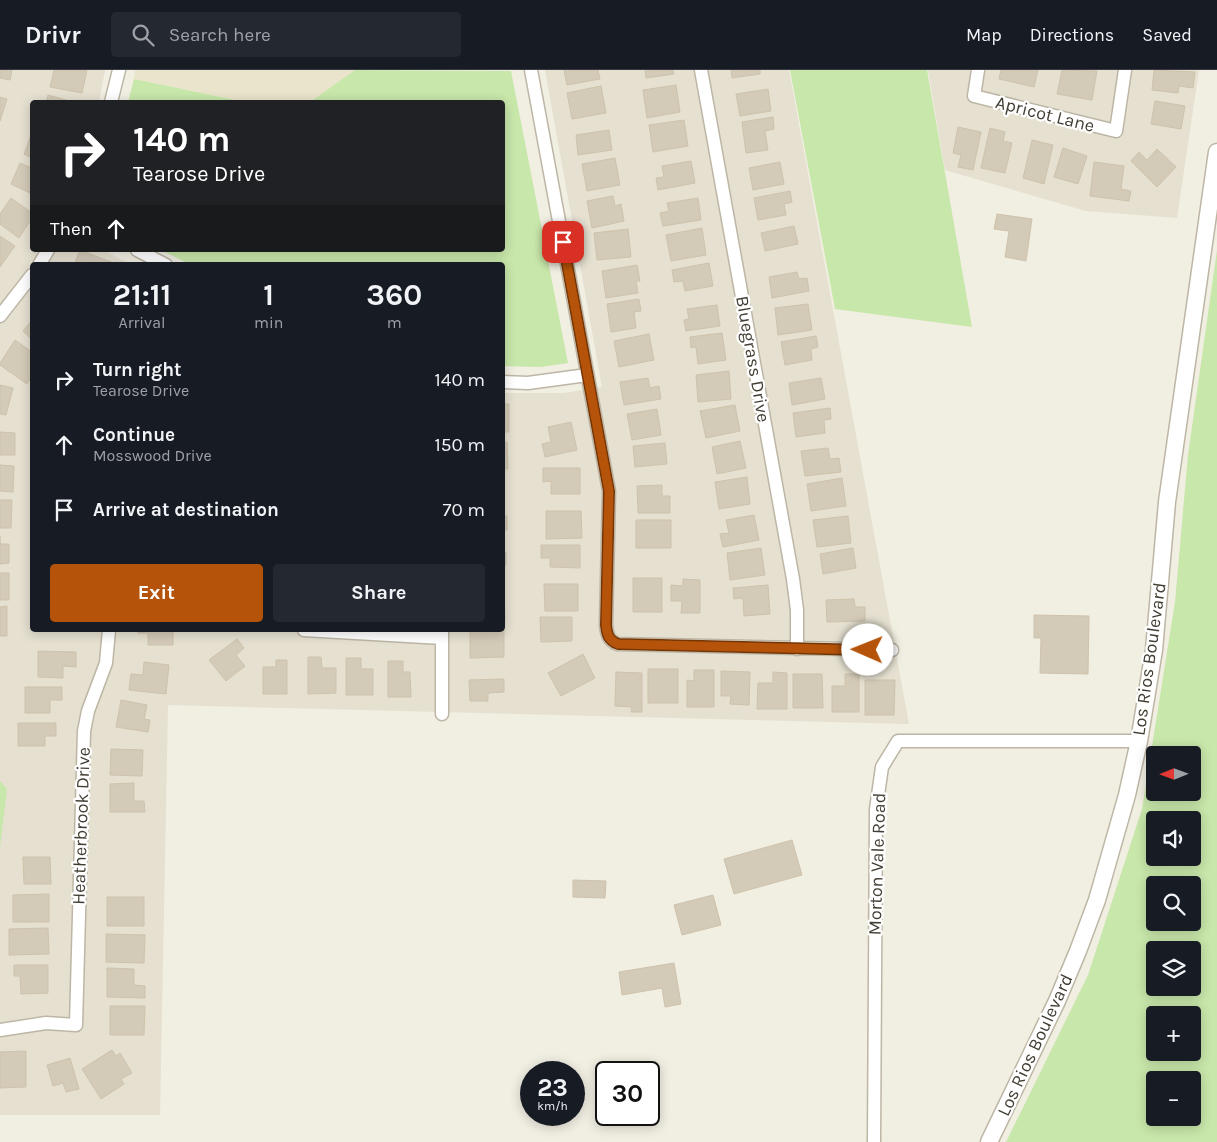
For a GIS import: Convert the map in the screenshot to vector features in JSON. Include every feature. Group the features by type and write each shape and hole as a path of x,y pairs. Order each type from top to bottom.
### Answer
{"street":[{"path":"112,100 119,70"},
{"path":"531,70 609,491 606,625 609,639 618,644 892,650"},
{"name":"Bluegrass Drive","path":"701,70 793,579 797,610 797,649"},
{"name":"Apricot Lane","path":"978,70 974,96 1116,131 1125,70"},
{"name":"Los Rios Boulevard","path":"989,1142 1057,1001 1097,900 1127,796 1139,741 1154,650 1168,492 1217,152"},
{"path":"141,252 160,262"},
{"path":"0,316 30,278"},
{"path":"505,382 528,383 587,375"},
{"name":"Heatherbrook Drive","path":"0,1030 46,1023 76,1025 84,731 88,711 106,664 109,632"},
{"path":"373,632 442,634 442,714"},
{"name":"Morton Vale Road","path":"874,1142 876,809 882,766 898,741 1139,741"}],"shaded area":[{"path":"0,70 105,70 99,100 30,100 30,252 107,252 126,262 30,262 30,632 505,632 505,393 564,393 602,387 545,70 789,70 909,724 168,705 160,1115 0,1115"},
{"path":"135,70 355,70 313,100 235,100 134,79"},
{"path":"928,70 1199,70 1177,218 1086,211 945,170"}],"green space":[{"path":"355,70 511,71 568,363 541,367 505,366 505,262 185,262 165,252 505,252 505,100 313,100"},
{"path":"790,70 927,70 972,327 835,309"},
{"path":"134,79 235,100 129,100"},
{"path":"1217,250 1217,1142 1006,1142 1088,975 1142,809 1146,784 1146,801 1201,801 1201,746 1152,746 1175,602 1188,455"},
{"path":"0,781 7,789 0,847"}],"building":[{"path":"0,70 12,70 10,80 0,78"},
{"path":"54,70 87,70 82,93 50,87"},
{"path":"564,70 598,70 600,79 567,85"},
{"path":"645,70 673,70 674,74 646,78"},
{"path":"731,70 760,70 760,74 732,78"},
{"path":"1001,70 1038,70 1034,87 999,79"},
{"path":"1062,70 1097,71 1092,100 1057,94"},
{"path":"1154,70 1195,72 1193,88 1179,86 1178,93 1152,90"},
{"path":"676,85 680,112 647,118 643,90"},
{"path":"601,86 606,113 572,119 567,93"},
{"path":"768,89 771,111 740,116 736,94"},
{"path":"48,95 66,100 47,100"},
{"path":"0,97 7,99 0,121"},
{"path":"1155,101 1185,106 1181,129 1151,124"},
{"path":"773,117 774,129 765,131 768,150 746,153 742,122"},
{"path":"684,120 688,146 653,152 649,125"},
{"path":"958,127 981,132 973,170 958,167 961,155 953,153"},
{"path":"990,128 1005,132 1003,141 1012,143 1005,173 981,168"},
{"path":"609,130 612,150 578,155 576,135"},
{"path":"30,138 30,157 24,154"},
{"path":"1032,140 1053,145 1044,184 1023,178"},
{"path":"1063,148 1087,156 1078,184 1054,177"},
{"path":"1157,149 1176,167 1157,187 1131,161 1139,152 1147,160"},
{"path":"615,158 620,185 587,191 582,164"},
{"path":"691,161 695,183 658,190 656,178 664,177 662,166"},
{"path":"780,162 784,184 753,190 749,168"},
{"path":"1094,162 1124,166 1121,189 1131,191 1129,201 1090,196"},
{"path":"20,163 30,167 30,193 11,184"},
{"path":"790,191 792,202 784,204 786,215 758,220 754,198"},
{"path":"613,196 615,206 621,204 624,221 592,228 587,201"},
{"path":"11,198 30,212 30,221 19,238 0,224 0,214"},
{"path":"698,198 701,220 663,226 660,213 669,211 667,203"},
{"path":"997,214 1032,219 1026,261 1005,257 1009,231 994,229"},
{"path":"794,226 798,244 765,251 761,233"},
{"path":"702,228 706,255 671,261 666,235"},
{"path":"628,229 631,257 597,260 594,233"},
{"path":"0,236 15,246 0,267"},
{"path":"79,252 85,252 111,262 75,262"},
{"path":"709,263 713,286 685,291 683,281 674,282 672,270"},
{"path":"637,265 640,281 636,281 638,293 606,298 602,271"},
{"path":"797,272 799,279 807,278 809,291 772,298 769,277"},
{"path":"639,299 641,311 634,312 636,328 611,332 607,304"},
{"path":"808,304 812,330 778,335 775,308"},
{"path":"717,305 720,326 686,331 684,320 689,319 687,309"},
{"path":"30,322 30,338 23,331"},
{"path":"722,333 726,360 698,364 696,347 691,348 690,337"},
{"path":"649,334 654,360 619,367 614,341"},
{"path":"816,336 818,347 811,349 812,360 785,365 781,342"},
{"path":"15,340 30,351 30,379 27,384 0,365"},
{"path":"729,371 731,399 698,402 696,375"},
{"path":"648,378 650,388 659,386 661,399 624,405 620,382"},
{"path":"821,378 825,399 792,405 789,383"},
{"path":"0,385 13,388 6,415 0,414"},
{"path":"505,404 509,404 509,432 505,432"},
{"path":"735,405 740,431 706,438 700,411"},
{"path":"830,408 831,419 824,420 825,433 796,437 793,413"},
{"path":"657,409 661,435 632,440 627,414"},
{"path":"571,422 577,450 545,457 542,444 551,442 548,427"},
{"path":"0,432 15,433 15,455 0,455"},
{"path":"740,441 746,468 717,474 712,447"},
{"path":"505,442 507,442 508,469 505,469"},
{"path":"665,443 667,464 635,467 633,446"},
{"path":"828,448 830,459 839,458 841,472 805,476 801,451"},
{"path":"0,465 14,466 13,492 0,491"},
{"path":"543,468 580,468 580,494 551,494 551,481 543,482"},
{"path":"747,477 750,504 719,509 715,482"},
{"path":"842,478 846,506 811,511 807,484"},
{"path":"662,485 662,496 670,496 670,513 638,513 637,486"},
{"path":"0,500 12,500 11,528 0,528"},
{"path":"546,511 581,511 582,538 546,539"},
{"path":"754,515 759,540 723,547 720,534 729,533 726,520"},
{"path":"505,516 507,516 507,530 505,530"},
{"path":"848,516 851,543 817,547 813,520"},
{"path":"636,520 671,520 671,548 636,548"},
{"path":"0,544 9,544 9,563 0,564"},
{"path":"541,545 580,545 580,568 550,567 550,558 541,558"},
{"path":"761,548 765,575 730,580 727,553"},
{"path":"853,548 856,568 823,574 820,554"},
{"path":"0,573 9,573 9,600 0,600"},
{"path":"633,578 662,578 662,612 633,612"},
{"path":"683,579 700,580 700,613 681,613 682,601 671,601 671,585 683,586"},
{"path":"544,584 578,584 578,611 545,611"},
{"path":"768,585 770,614 744,616 743,598 734,599 733,588"},
{"path":"854,599 855,607 865,607 865,621 827,622 826,600"},
{"path":"7,606 7,636 0,636 0,607"},
{"path":"1034,615 1089,616 1088,674 1040,673 1041,638 1034,638"},
{"path":"540,617 572,617 572,641 541,642"},
{"path":"173,632 173,645 148,645 148,633 138,633"},
{"path":"470,632 504,632 504,657 470,658"},
{"path":"237,639 244,648 236,655 245,666 226,681 209,660"},
{"path":"38,651 76,652 76,667 63,666 63,678 38,677"},
{"path":"583,654 595,678 561,696 548,673"},
{"path":"308,657 321,657 322,668 336,668 336,693 308,694"},
{"path":"346,658 361,658 361,669 373,669 373,695 346,695"},
{"path":"276,660 287,660 287,694 263,694 263,667 276,667"},
{"path":"388,661 403,661 403,672 410,672 411,697 388,697"},
{"path":"144,662 169,665 166,694 129,690 131,674 143,675"},
{"path":"648,669 678,669 678,703 648,703"},
{"path":"694,670 714,670 714,707 687,707 687,680 694,681"},
{"path":"721,671 750,672 749,705 730,704 731,696 721,696"},
{"path":"616,672 642,673 642,712 631,712 632,707 615,706"},
{"path":"773,672 787,673 787,709 757,709 758,683 773,683"},
{"path":"793,674 822,674 823,708 793,708"},
{"path":"845,674 859,674 859,712 832,712 832,686 845,686"},
{"path":"504,679 504,692 488,693 488,701 470,701 469,680"},
{"path":"865,680 895,680 894,715 865,715"},
{"path":"25,687 62,687 62,700 50,700 50,713 25,713"},
{"path":"121,700 147,705 144,719 150,720 148,732 116,727"},
{"path":"18,723 56,723 56,736 45,736 45,746 18,746"},
{"path":"111,749 143,750 142,776 110,775"},
{"path":"134,783 134,801 144,801 145,812 110,812 110,784"},
{"path":"792,840 802,875 734,894 724,859"},
{"path":"23,857 50,857 51,884 24,884"},
{"path":"573,880 606,881 605,898 573,897"},
{"path":"49,894 49,922 13,922 13,895"},
{"path":"713,895 721,925 682,935 674,905"},
{"path":"107,897 144,897 144,926 107,926"},
{"path":"48,928 49,954 9,955 9,929"},
{"path":"106,934 145,935 144,963 106,962"},
{"path":"674,963 681,1004 665,1007 662,988 622,995 619,972"},
{"path":"14,965 48,965 48,993 21,994 20,976 14,976"},
{"path":"107,968 134,969 134,985 145,986 145,998 107,997"},
{"path":"110,1006 145,1006 144,1035 110,1035"},
{"path":"112,1050 116,1056 120,1053 132,1073 121,1079 124,1084 101,1099 82,1069"},
{"path":"26,1051 26,1087 0,1088 0,1052"},
{"path":"70,1058 79,1089 66,1092 63,1083 53,1086 47,1065"}],"route":[{"path":"563,242 609,491 606,625 609,639 618,644 868,650"}]}
